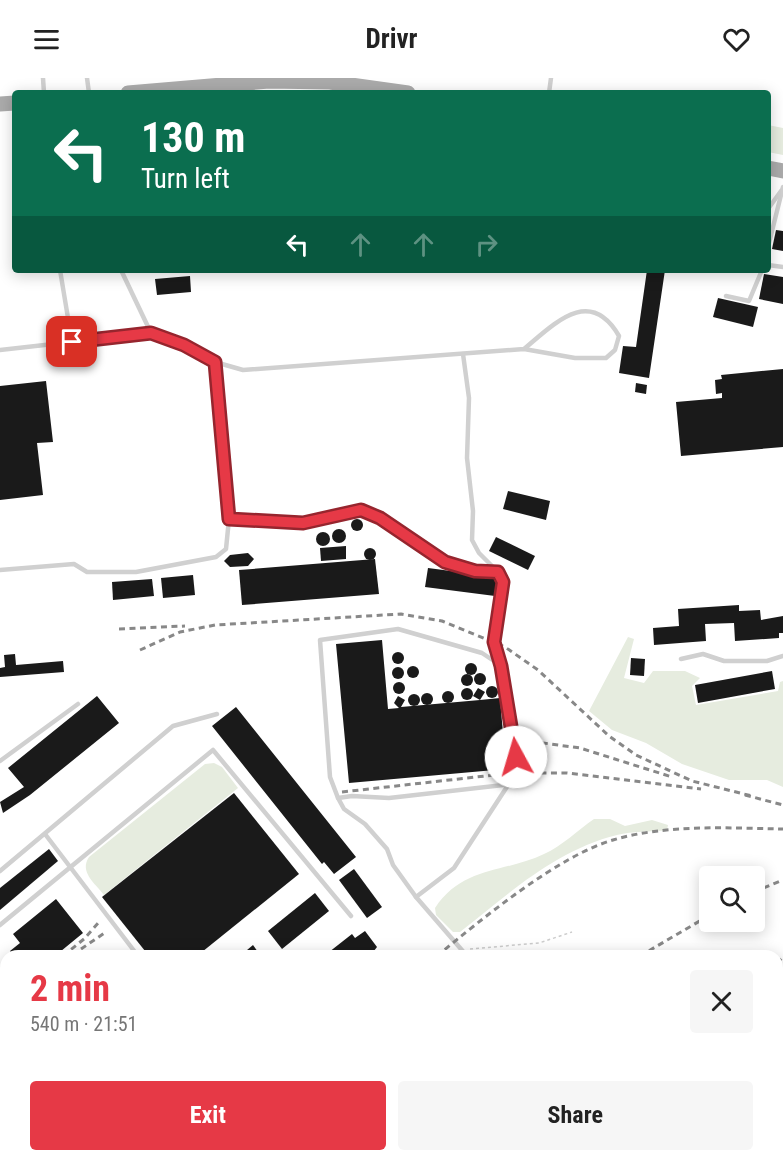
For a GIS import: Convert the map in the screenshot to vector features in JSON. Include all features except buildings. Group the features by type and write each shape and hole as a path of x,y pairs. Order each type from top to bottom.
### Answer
{"main road":[{"path":"160,90 258,81 302,80 387,90"}],"lane":[{"path":"771,205 783,188"},
{"path":"771,235 783,188"},
{"path":"60,273 72,342"},
{"path":"122,273 151,333"},
{"path":"726,296 749,301 761,273"},
{"path":"0,350 151,333 184,345 215,362 243,370 524,349 575,358 606,358 615,350 619,336 610,320 597,312 584,310 546,330 524,349"},
{"path":"416,897 454,868 512,784 516,773 515,741 501,666 494,642 503,582 498,572 478,553 472,540 473,511 467,458 469,398 463,354"},
{"path":"0,570 74,564 87,572 136,572 216,557 226,549 229,519 215,362"},
{"path":"229,519 303,523 361,510 380,518 445,562 475,571 498,572"},
{"path":"463,950 416,897 393,865 387,849 365,824 344,809 338,798 330,777 320,640 398,629 483,653 501,666"},
{"path":"681,659 703,654 724,661 767,661 783,656"},
{"path":"0,761 78,704"},
{"path":"0,871 173,726 217,714"},
{"path":"0,925 213,750 351,916"},
{"path":"338,798 352,796 389,798 512,784"},
{"path":"45,834 133,950"}],"path":[{"path":"463,950 539,943 572,932"}],"shaded area":[{"path":"771,126 783,128 783,155 771,153"},
{"path":"628,637 634,639 624,678 644,683 653,671 685,671 700,678 692,686 696,705 778,691 780,682 783,681 783,787 767,780 729,780 682,764 646,743 612,730 589,711"},
{"path":"214,763 222,767 238,788 104,895 87,872 86,862 89,857 205,764"},
{"path":"594,819 610,819 625,826 652,820 668,825 667,830 617,835 573,851 534,875 460,932 453,932 436,915 435,908 446,894 471,877 551,851"}],"railway":[{"path":"140,650 180,632 215,625 401,614 442,621 505,647 538,670 609,736 636,755 692,781 752,796"},
{"path":"119,629 185,626"},
{"path":"521,740 580,748 672,777"},
{"path":"342,792 512,773 567,773 701,789"},
{"path":"745,795 783,805"},
{"path":"444,950 498,907 545,874 592,848 613,840 676,829 783,829"},
{"path":"765,887 783,880"},
{"path":"650,950 699,921"},
{"path":"70,950 99,922"},
{"path":"81,949 106,932"}],"route":[{"path":"72,342 151,333 184,345 215,362 229,519 303,523 361,510 380,518 445,562 475,571 498,572 503,582 494,642 501,666 516,757"}]}
